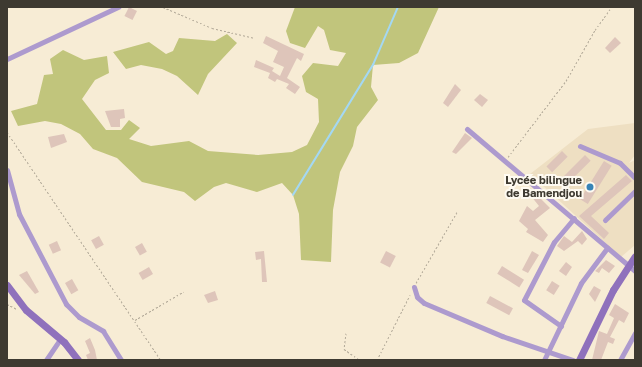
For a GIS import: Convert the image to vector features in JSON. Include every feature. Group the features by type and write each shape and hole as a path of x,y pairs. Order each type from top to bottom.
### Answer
{"main road":[{"path":"579,360 627,265 635,256"},
{"path":"7,285 26,310 60,339 78,360"}],"street":[{"path":"7,59 118,7"},
{"path":"467,129 504,162 574,218 635,271"},
{"path":"580,146 620,163 635,178"},
{"path":"7,170 19,214 66,304 78,317 103,331 120,360"},
{"path":"605,220 635,191"},
{"path":"561,326 524,300 554,242 574,218"},
{"path":"544,360 590,267 607,248"},
{"path":"414,287 417,297 424,303 502,336 548,350 573,360"},
{"path":"620,360 635,333"},
{"path":"46,360 60,339"}],"path":[{"path":"163,7 212,28 255,38"},
{"path":"504,162 566,81 595,30 612,7"},
{"path":"7,132 161,360"},
{"path":"377,360 414,287 457,212"},
{"path":"135,320 183,292"},
{"path":"346,333 344,349 360,360"}],"shaded area":[{"name":"Lycée bilingue de Bamendjou","path":"635,123 635,155 629,163 635,160 635,245 621,257 530,174 588,129"}],"green space":[{"path":"295,7 439,7 418,53 399,63 373,65 371,87 378,100 357,127 353,146 340,172 333,210 331,262 301,260 299,214 293,195 282,183 257,192 226,183 214,187 195,201 184,192 142,182 117,158 93,149 80,134 61,124 45,121 18,126 11,111 37,104 44,75 53,74 50,59 63,50 84,60 107,56 109,73 95,80 82,99 106,130 121,130 129,120 140,128 129,139 151,146 189,141 208,151 258,155 292,152 307,145 319,122 318,99 306,92 302,76 313,63 338,66 346,53 330,50 324,30 318,26 305,48 290,43 286,31"},
{"path":"227,34 237,43 208,74 198,95 177,76 162,69 141,65 126,69 113,52 149,42 166,54 173,51 179,38 215,41"}],"building":[{"path":"129,7 137,11 132,20 124,16"},
{"path":"266,36 304,54 301,61 297,58 287,78 300,87 295,94 286,88 289,84 277,79 275,82 268,78 270,73 254,67 256,60 274,68 272,71 280,76 284,67 273,62 278,51 263,43"},
{"path":"615,37 621,43 610,53 605,48"},
{"path":"455,84 461,90 448,107 443,103"},
{"path":"480,94 488,100 482,107 474,100"},
{"path":"124,109 125,118 120,119 120,127 111,127 105,111"},
{"path":"465,133 472,138 456,154 452,152"},
{"path":"64,134 67,142 51,148 48,137"},
{"path":"562,151 568,157 552,172 546,167"},
{"path":"585,155 591,161 565,186 560,180"},
{"path":"604,161 612,166 588,204 580,199"},
{"path":"626,175 632,181 591,216 609,233 604,239 579,216"},
{"path":"530,188 550,208 535,220 548,235 543,242 526,232 528,229 519,221 527,206 533,211 539,206 527,191"},
{"path":"582,231 587,239 582,245 578,241 564,251 557,246 564,236 572,242"},
{"path":"99,236 104,245 96,249 91,240"},
{"path":"57,241 61,250 53,254 49,245"},
{"path":"142,243 147,252 140,256 135,247"},
{"path":"264,251 267,282 262,282 261,259 256,260 255,252"},
{"path":"386,251 396,256 390,268 380,263"},
{"path":"532,251 539,255 528,273 522,270"},
{"path":"606,260 615,266 609,273 602,268 599,273 595,271"},
{"path":"566,262 572,267 566,276 559,271"},
{"path":"502,266 524,280 519,287 497,274"},
{"path":"149,267 153,274 143,280 139,273"},
{"path":"27,271 39,292 35,294 19,275"},
{"path":"72,279 78,290 71,294 65,283"},
{"path":"552,281 560,286 554,295 546,290"},
{"path":"594,286 601,290 595,302 589,294"},
{"path":"215,291 218,300 208,303 204,295"},
{"path":"490,296 513,308 509,315 486,303"},
{"path":"615,304 629,313 624,323 619,320 610,337 615,339 613,344 608,342 601,360 592,360 599,331 607,334 614,318 609,315"},
{"path":"90,338 97,360 88,360 86,355 90,353 85,341"}],"waterway":[{"path":"293,195 373,65 398,7"}],"place":[{"name":"Lycée bilingue de Bamendjou","path":"590,187"}]}
